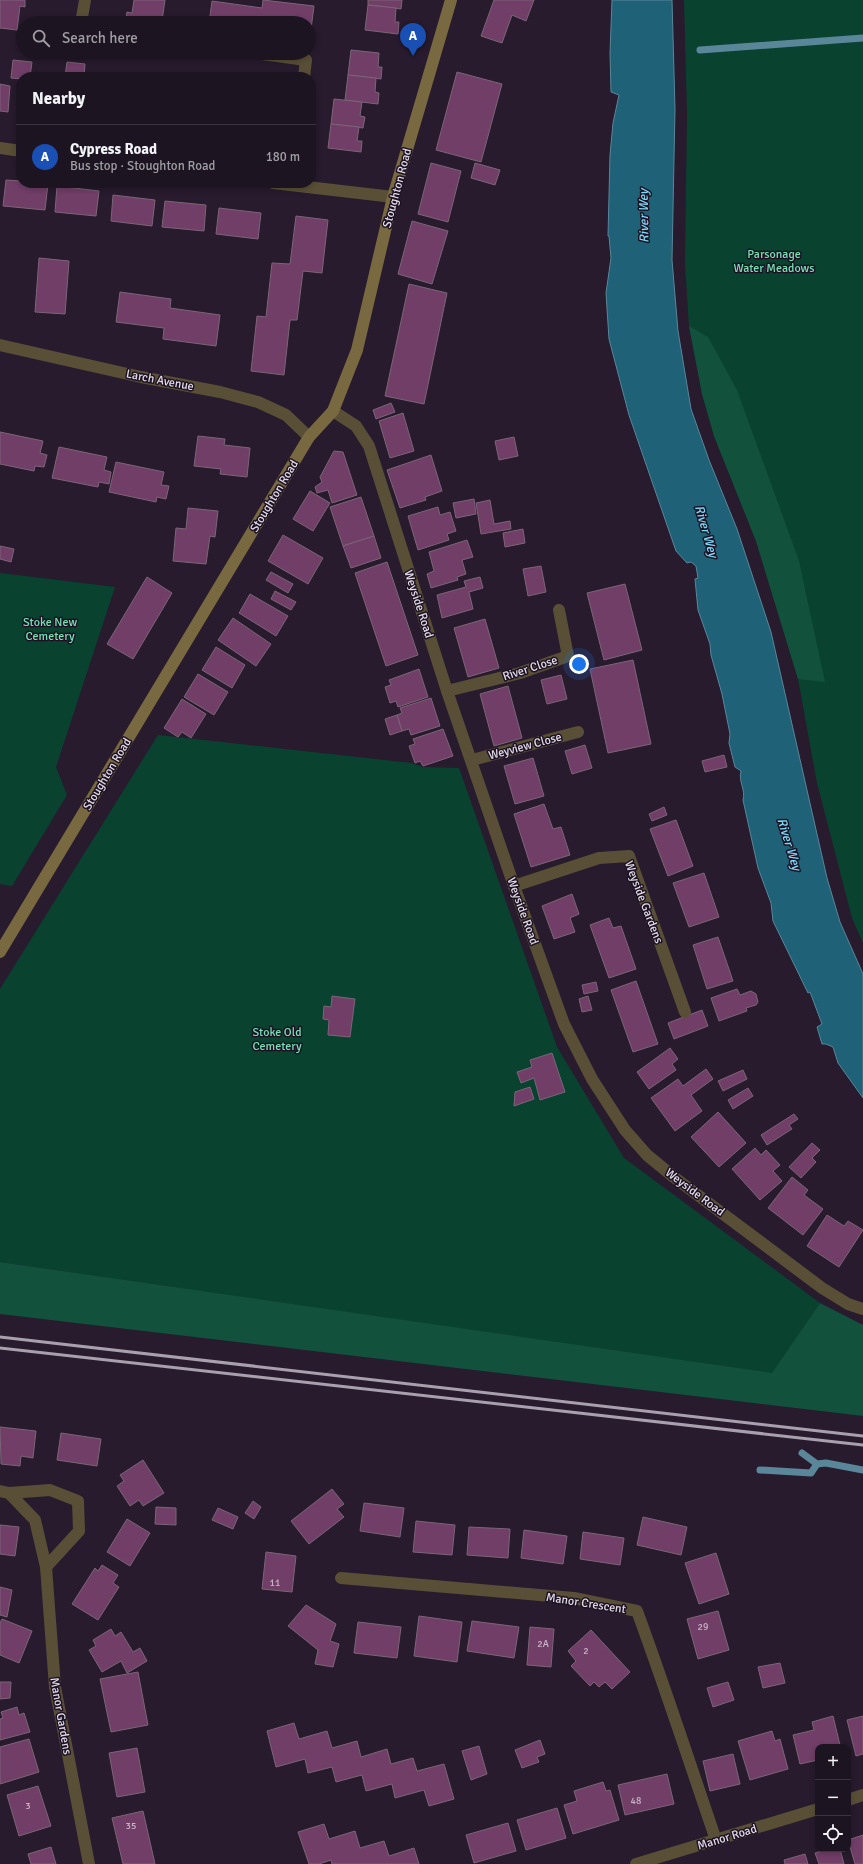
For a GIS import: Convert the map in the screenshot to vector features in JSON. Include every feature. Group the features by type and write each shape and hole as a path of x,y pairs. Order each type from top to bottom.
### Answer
{"street":[{"path":"82,16 85,0"},
{"name":"Stoughton Road","path":"0,952 310,437 332,411 356,350 393,197 451,0"},
{"path":"305,72 306,60"},
{"path":"0,148 16,150"},
{"path":"316,187 393,197"},
{"name":"Larch Avenue","path":"0,345 141,377 220,392 258,402 286,415 310,437"},
{"name":"Weyside Road","path":"332,411 356,426 369,446 447,691 472,760 514,886 564,1024 592,1079 625,1130 647,1155 675,1178 822,1288 848,1304 863,1309"},
{"name":"River Close","path":"447,691 520,673 568,656 559,610"},
{"name":"Weyview Close","path":"472,760 578,732"},
{"name":"Weyside Gardens","path":"514,886 598,858 629,856 685,1012"},
{"name":"Manor Gardens","path":"4,1492 50,1490 78,1501 79,1531 46,1567"},
{"name":"Manor Gardens","path":"4,1492 35,1520 46,1567 55,1687 89,1864"},
{"name":"Manor Crescent","path":"341,1578 574,1598 637,1611 665,1685 679,1734 716,1840"},
{"path":"851,1799 863,1795"},
{"name":"Manor Road","path":"636,1864 815,1810"}],"green space":[{"name":"Parsonage Water Meadows","path":"684,0 863,0 863,943 852,918 817,783 798,679 756,541 714,436 702,394 689,326 685,264 687,113"},
{"path":"689,326 708,337 737,390 799,561 825,682 798,679 756,541 714,436 702,394"},
{"name":"Stoke New Cemetery","path":"0,573 115,587 56,767 67,795 12,886 0,884"},
{"name":"Stoke Old Cemetery","path":"158,735 411,763 423,767 459,768 557,1047 624,1158 820,1303 772,1374 0,1262 0,989"},
{"path":"0,1262 772,1373 820,1303 863,1325 863,1416 0,1314"}],"water":[{"name":"River Wey","path":"612,0 672,0 675,109 672,260 678,331 691,409 709,460 737,529 771,632 827,878 840,922 863,974 863,1098 838,1063 833,1047 822,1044 817,1027 822,1024 810,992 808,993 773,921 771,903 758,868 743,800 744,793 740,778 741,771 735,767 729,743 730,734 722,694 711,655 710,644 698,610 695,579 698,578 696,566 691,562 687,563 676,551 629,415 609,339 606,293 611,258 608,236 610,155 613,123 619,95 611,92 610,53"}],"building":[{"path":"0,0 25,0 25,7 20,6 19,16 16,16 16,30 0,28"},
{"path":"134,0 165,0 163,16 126,16 127,12 132,13"},
{"path":"263,0 314,6 313,16 210,16 212,1 262,8"},
{"path":"368,0 402,0 401,9 368,5"},
{"path":"494,0 534,0 526,21 512,15 502,43 481,36"},
{"path":"368,5 396,8 395,22 399,22 398,34 365,30"},
{"path":"351,50 379,53 378,67 382,67 381,79 348,75"},
{"path":"13,60 32,62 31,72 16,72 16,78 11,78"},
{"path":"67,62 85,64 84,72 66,72"},
{"path":"457,72 502,84 481,162 436,150"},
{"path":"348,75 376,78 375,92 379,93 378,104 345,100"},
{"path":"0,84 10,86 8,112 0,111"},
{"path":"334,99 362,102 360,116 365,117 363,128 331,124"},
{"path":"331,124 359,127 357,141 362,141 361,152 328,148"},
{"path":"431,163 461,171 448,222 418,214"},
{"path":"475,163 500,170 495,185 471,178"},
{"path":"6,180 16,181 16,188 48,188 45,210 3,206"},
{"path":"57,188 74,188 99,191 96,216 55,212"},
{"path":"113,195 155,200 152,226 111,221"},
{"path":"165,201 206,205 204,231 162,227"},
{"path":"219,208 261,213 258,239 216,234"},
{"path":"296,216 328,220 322,273 303,271 297,320 290,320 284,375 251,371 257,316 266,317 272,263 290,264"},
{"path":"412,221 448,231 432,284 398,274"},
{"path":"39,258 69,261 65,314 35,312"},
{"path":"409,284 447,293 424,404 385,396"},
{"path":"120,292 171,299 170,308 220,315 216,346 163,339 164,328 116,322"},
{"path":"391,403 395,412 376,419 373,410"},
{"path":"403,413 414,451 390,458 379,421"},
{"path":"0,432 43,441 40,453 47,455 44,467 35,466 34,471 0,464"},
{"path":"198,436 225,439 224,445 250,448 247,477 220,474 221,469 194,466"},
{"path":"514,437 518,456 499,460 495,441"},
{"path":"59,447 107,457 104,470 111,472 109,484 99,482 98,487 52,478"},
{"path":"334,451 343,452 357,495 332,503 328,490 317,493 315,487 322,482 320,477"},
{"path":"431,455 442,491 425,497 426,500 400,508 387,470"},
{"path":"116,462 164,472 161,485 169,486 166,499 157,497 156,502 109,492"},
{"path":"310,491 330,503 313,531 293,519"},
{"path":"361,497 374,536 343,546 330,507"},
{"path":"474,499 476,514 456,518 453,503"},
{"path":"490,500 494,524 510,521 511,529 481,534 476,503"},
{"path":"438,507 440,515 450,512 456,531 447,534 449,540 418,550 408,516"},
{"path":"188,508 218,511 215,537 210,536 206,564 173,561 176,528 186,529"},
{"path":"523,529 525,543 505,547 503,533"},
{"path":"283,535 323,558 308,584 268,561"},
{"path":"374,536 381,558 351,568 343,546"},
{"path":"467,540 473,557 462,560 466,574 457,577 458,580 431,588 427,574 434,571 429,552"},
{"path":"0,546 14,549 11,562 0,559"},
{"path":"387,562 418,655 386,666 355,573"},
{"path":"541,566 546,592 528,596 523,569"},
{"path":"271,572 293,584 288,593 266,580"},
{"path":"147,577 172,593 133,659 107,644"},
{"path":"480,577 483,588 469,592 473,609 442,618 437,595 466,587 464,581"},
{"path":"625,584 642,650 604,660 587,593"},
{"path":"275,591 296,602 291,610 271,599"},
{"path":"250,594 288,616 276,636 239,613"},
{"path":"233,618 271,644 256,666 218,640"},
{"path":"485,619 499,668 468,677 454,628"},
{"path":"216,647 245,665 232,688 202,670"},
{"path":"633,660 651,744 608,753 590,669"},
{"path":"419,669 428,697 398,707 396,701 390,703 385,687 391,685 389,680"},
{"path":"198,674 228,692 214,715 184,697"},
{"path":"561,675 567,699 547,704 541,680"},
{"path":"508,686 522,738 494,746 480,694"},
{"path":"431,698 440,726 411,735 409,729 402,731 397,715 402,713 400,708"},
{"path":"182,699 206,714 191,738 182,732 178,737 164,728"},
{"path":"397,715 402,731 390,735 385,719"},
{"path":"443,729 453,756 423,766 420,761 415,763 409,746 415,744 413,739"},
{"path":"585,745 592,768 572,774 565,751"},
{"path":"724,755 727,767 705,772 702,761"},
{"path":"533,758 544,796 515,804 504,766"},
{"path":"544,804 553,829 561,827 570,855 531,867 514,814"},
{"path":"664,807 667,815 652,821 649,814"},
{"path":"676,820 693,866 668,876 650,829"},
{"path":"704,873 719,917 689,927 673,883"},
{"path":"572,894 579,914 570,918 575,932 554,939 542,906"},
{"path":"609,918 613,928 621,926 636,969 609,978 590,925"},
{"path":"718,937 733,981 707,989 693,945"},
{"path":"636,981 658,1044 633,1052 611,990"},
{"path":"596,982 598,991 584,994 582,985"},
{"path":"737,989 740,995 751,991 756,994 758,1002 756,1005 746,1008 747,1011 719,1021 711,998"},
{"path":"332,996 355,999 350,1037 328,1035 329,1020 323,1019 324,1006 331,1007"},
{"path":"588,996 592,1010 582,1012 579,999"},
{"path":"702,1010 708,1026 674,1039 668,1023"},
{"path":"670,1048 678,1059 672,1064 676,1070 649,1089 637,1072"},
{"path":"552,1053 565,1092 540,1100 534,1078 521,1083 517,1072 532,1067 530,1060"},
{"path":"706,1069 713,1079 691,1095 702,1111 675,1131 651,1098 678,1079 683,1086"},
{"path":"743,1070 747,1079 723,1091 718,1081"},
{"path":"530,1087 534,1099 514,1106 515,1092"},
{"path":"748,1088 753,1096 733,1109 728,1100"},
{"path":"718,1112 746,1143 719,1167 691,1137"},
{"path":"794,1114 798,1119 789,1125 792,1129 767,1145 761,1135"},
{"path":"812,1143 820,1150 812,1158 816,1162 801,1178 789,1167"},
{"path":"755,1148 761,1155 766,1150 780,1165 773,1171 782,1181 760,1200 732,1169"},
{"path":"792,1177 808,1190 804,1195 823,1209 803,1235 768,1208"},
{"path":"827,1215 844,1226 848,1221 863,1230 839,1267 807,1246"},
{"path":"0,1427 36,1431 33,1458 21,1456 20,1466 1,1464"},
{"path":"61,1433 101,1439 97,1466 57,1460"},
{"path":"143,1460 164,1493 143,1506 139,1500 130,1506 117,1486 124,1481 120,1475"},
{"path":"332,1489 344,1504 337,1509 344,1517 309,1544 291,1521"},
{"path":"253,1501 261,1507 254,1519 245,1513"},
{"path":"364,1503 404,1508 400,1537 360,1531"},
{"path":"156,1507 176,1508 176,1525 155,1524"},
{"path":"218,1508 238,1517 233,1529 212,1520"},
{"path":"643,1517 687,1527 681,1555 637,1545"},
{"path":"127,1519 150,1533 130,1566 107,1552"},
{"path":"416,1521 455,1525 452,1555 413,1552"},
{"path":"0,1525 19,1527 15,1556 0,1554"},
{"path":"469,1527 510,1529 508,1558 467,1555"},
{"path":"524,1530 567,1536 563,1564 521,1558"},
{"path":"583,1532 624,1538 620,1565 580,1559"},
{"path":"266,1552 296,1556 292,1592 262,1589"},
{"path":"716,1553 729,1594 699,1604 685,1563"},
{"path":"102,1565 118,1575 113,1583 119,1587 98,1620 72,1604 95,1568 98,1571"},
{"path":"0,1587 12,1590 7,1617 0,1615"},
{"path":"306,1605 336,1624 330,1641 339,1644 333,1667 315,1664 318,1650 288,1626"},
{"path":"718,1611 729,1650 698,1659 687,1619"},
{"path":"419,1616 462,1622 457,1662 414,1656"},
{"path":"2,1619 32,1631 19,1663 0,1655 0,1623"},
{"path":"472,1621 519,1627 514,1658 467,1651"},
{"path":"358,1622 401,1627 397,1658 354,1653"},
{"path":"530,1627 554,1629 551,1667 527,1665"},
{"path":"111,1629 115,1636 121,1632 133,1652 140,1648 147,1661 127,1673 121,1661 102,1672 89,1650 96,1646 93,1640"},
{"path":"591,1630 630,1672 612,1689 605,1682 599,1687 594,1682 590,1686 571,1666 576,1661 568,1651"},
{"path":"780,1663 785,1683 763,1688 758,1667"},
{"path":"138,1672 148,1725 111,1732 100,1679"},
{"path":"0,1682 11,1682 10,1698 0,1699"},
{"path":"728,1682 734,1700 713,1707 707,1688"},
{"path":"17,1707 19,1715 24,1713 30,1732 0,1740 0,1719 3,1718 1,1712"},
{"path":"833,1716 840,1744 815,1744 815,1761 800,1764 793,1735 814,1730 812,1722"},
{"path":"863,1716 863,1754 856,1756 847,1720"},
{"path":"294,1723 299,1739 327,1731 332,1748 357,1741 361,1757 387,1749 391,1764 413,1758 417,1771 444,1764 454,1799 429,1806 424,1790 395,1798 392,1784 366,1791 362,1775 336,1782 332,1767 308,1773 305,1759 276,1767 267,1731"},
{"path":"772,1731 775,1741 780,1739 788,1769 750,1780 738,1741"},
{"path":"29,1739 39,1772 0,1784 0,1747"},
{"path":"540,1740 545,1754 537,1757 539,1762 522,1768 515,1750"},
{"path":"479,1746 487,1774 471,1780 462,1751"},
{"path":"137,1748 145,1792 117,1797 109,1753"},
{"path":"733,1754 740,1784 710,1791 703,1761"},
{"path":"667,1774 674,1804 625,1815 618,1785"},
{"path":"603,1782 606,1791 610,1790 619,1820 573,1834 564,1805 577,1801 574,1791"},
{"path":"38,1786 51,1826 19,1836 7,1795"},
{"path":"557,1808 566,1838 526,1850 517,1820"},
{"path":"143,1811 155,1864 123,1864 112,1818"},
{"path":"508,1823 516,1851 474,1863 466,1835"},
{"path":"324,1824 329,1839 355,1831 360,1848 384,1841 389,1856 414,1848 419,1864 332,1864 331,1860 319,1864 309,1864 298,1832"},
{"path":"863,1835 863,1864 855,1864 851,1850 851,1839"},
{"path":"51,1847 56,1864 31,1864 28,1854"},
{"path":"841,1852 844,1864 819,1864 815,1853"},
{"path":"805,1854 808,1864 785,1864 784,1860"}],"waterway":[{"path":"700,50 863,38"},
{"path":"802,1453 817,1464 826,1463 863,1470"},
{"path":"760,1470 811,1473 817,1464"}],"railway":[{"path":"0,1337 863,1436"},
{"path":"0,1348 863,1445"}],"place":[{"name":"Cypress Road","path":"413,56"}]}
